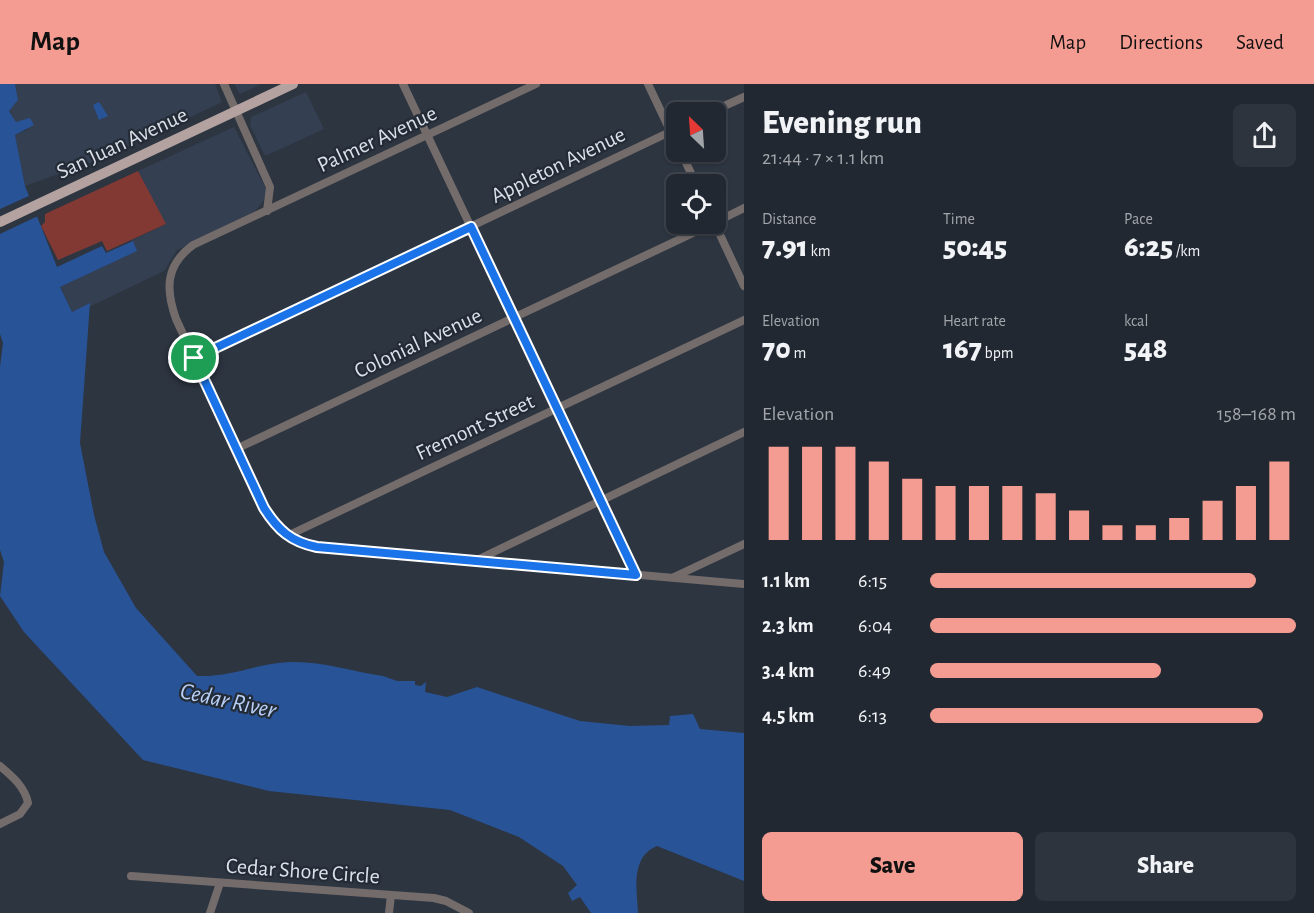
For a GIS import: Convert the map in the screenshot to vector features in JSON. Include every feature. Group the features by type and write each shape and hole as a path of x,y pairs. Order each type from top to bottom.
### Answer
{"main road":[{"name":"San Juan Avenue","path":"0,222 292,84"}],"street":[{"path":"224,84 270,187 267,211"},
{"path":"403,84 636,575"},
{"name":"Palmer Avenue","path":"287,536 276,527 264,508 194,358 170,303 168,282 171,271 182,254 194,245 536,84"},
{"path":"648,84 666,116"},
{"path":"726,105 744,97"},
{"name":"Appleton Avenue","path":"194,358 666,134"},
{"name":"Colonial Avenue","path":"726,217 744,208"},
{"name":"Colonial Avenue","path":"236,449 691,234"},
{"path":"719,234 744,286"},
{"name":"Fremont Street","path":"287,536 744,320"},
{"path":"476,560 744,432"},
{"path":"287,536 317,547 744,584"},
{"path":"673,578 744,544"},
{"path":"0,766 17,781 27,795 28,803 20,814 0,824"},
{"name":"Cedar Shore Circle","path":"131,876 446,901 469,913"},
{"path":"210,913 220,883"},
{"path":"389,913 390,895"}],"shaded area":[{"path":"15,84 215,84 222,102 111,155 25,186 15,135 29,129 16,122 9,110 18,100"},
{"path":"234,84 261,84 240,94"},
{"path":"306,92 324,129 265,156 250,125 251,117"},
{"path":"234,127 266,189 264,200 255,211 177,250 164,271 89,307 89,304 72,312 60,287 136,251 132,240 165,225 138,171"},
{"path":"138,171 166,224 107,251 102,241 58,260 41,226 45,222 45,214"}],"water":[{"name":"Cedar River","path":"0,84 15,84 18,100 9,111 16,122 30,118 34,125 15,135 25,186 57,267 102,246 106,253 133,241 137,251 60,287 72,312 90,303 80,443 94,515 104,552 136,608 197,676 228,673 278,663 304,662 383,676 397,681 415,681 415,685 421,686 426,682 425,692 447,697 477,687 580,721 630,726 669,725 670,716 693,714 700,729 744,733 744,881 657,846 648,851 639,866 636,885 638,913 591,913 580,897 572,901 568,893 577,885 563,866 519,837 450,810 269,791 143,760 24,632 0,596 4,562 0,550 0,367 3,343 0,334"},
{"path":"99,102 108,116 99,120 93,105"}],"pier":[{"path":"31,195 40,215 0,234 0,209"}],"route":[{"path":"471,227 636,575 317,547 292,539 276,527 264,508 194,358 471,227"}]}
